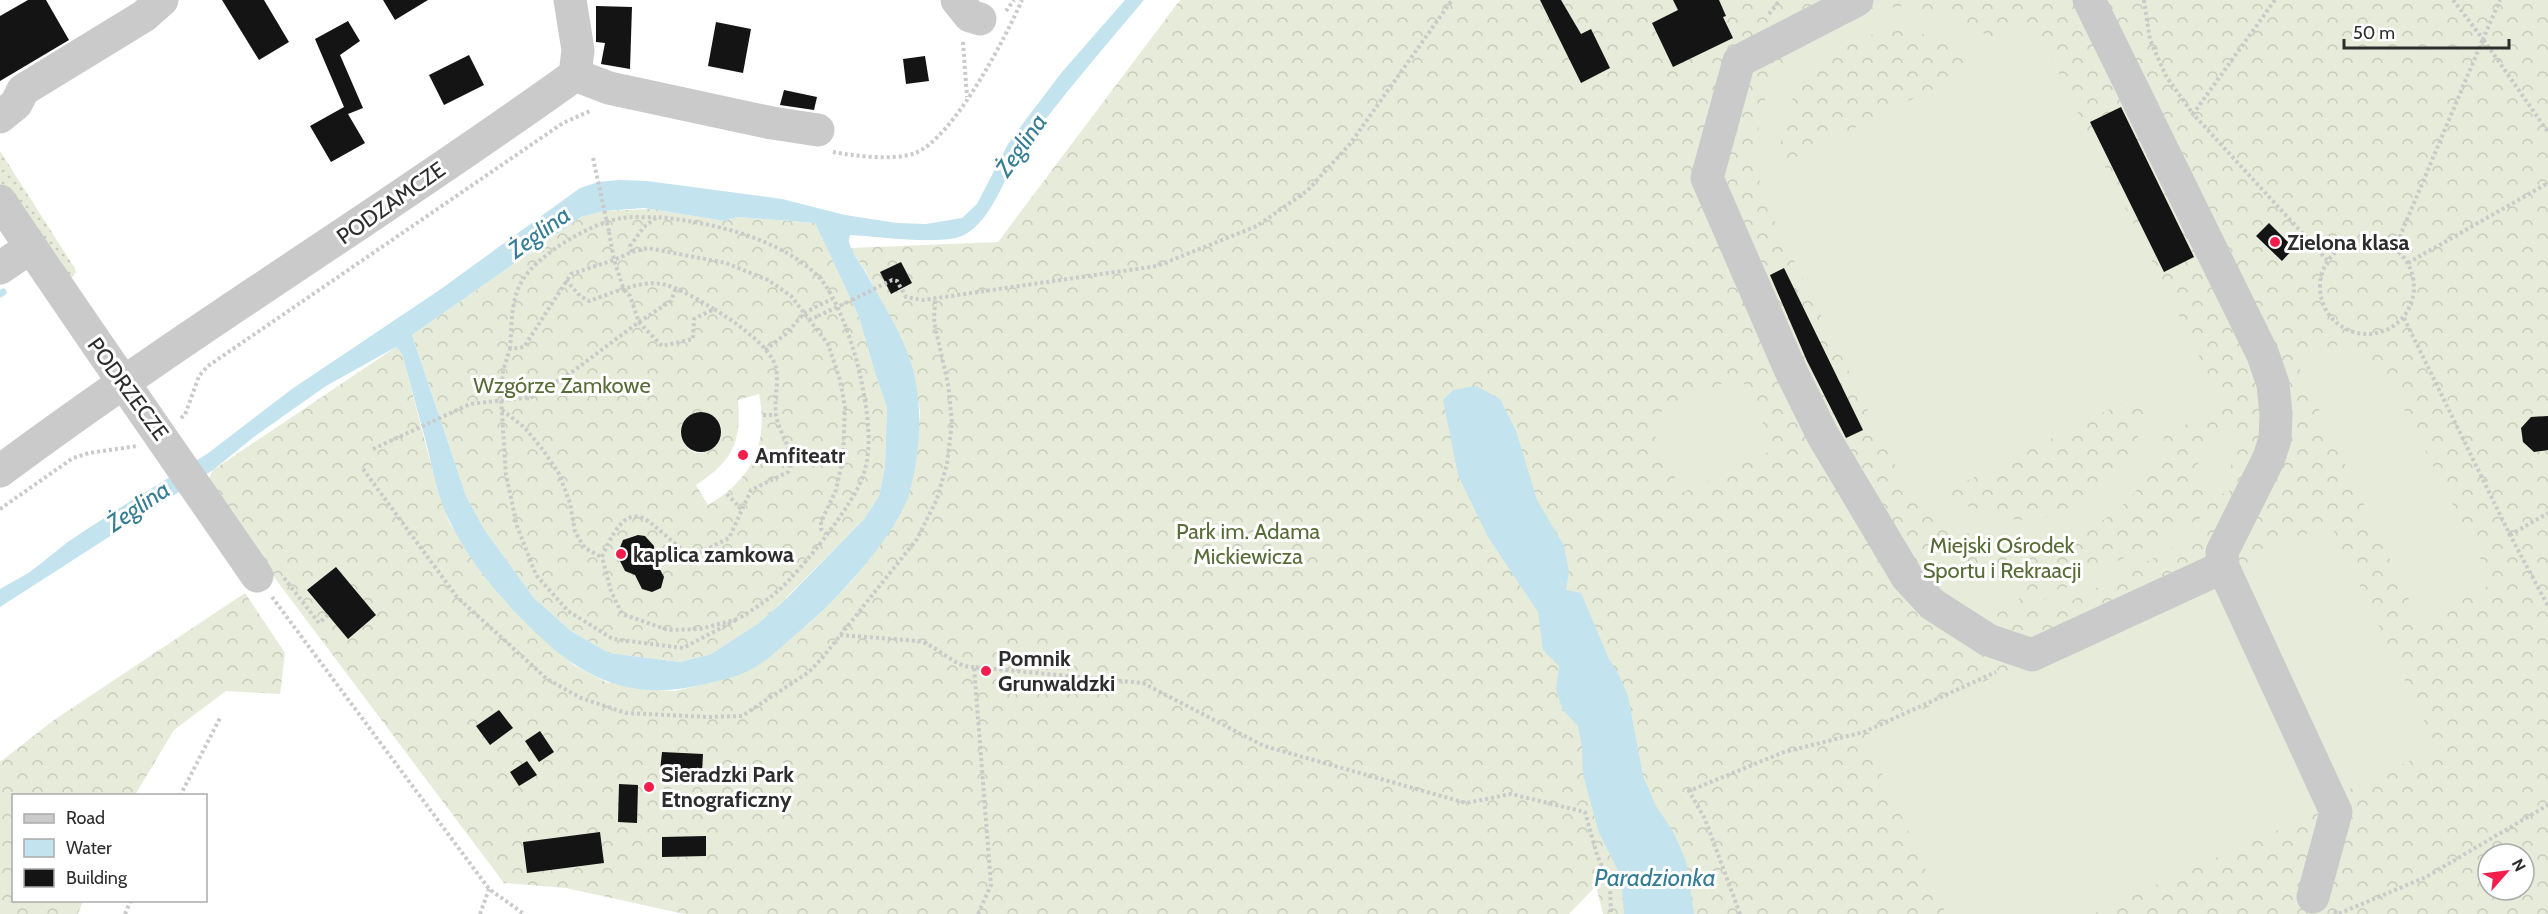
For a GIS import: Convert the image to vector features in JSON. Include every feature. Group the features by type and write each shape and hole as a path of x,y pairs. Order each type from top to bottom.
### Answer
{"street":[{"path":"0,117 16,104 23,90 144,16 162,0"},
{"path":"570,0 578,50 575,75 620,90 772,123 818,130"},
{"path":"1857,0 1738,61 1707,178 1790,369 1822,434 1907,577 1932,604 1960,624 1988,640 2032,656 2223,567"},
{"path":"2089,0 2263,355 2273,384 2276,414 2275,439 2269,458 2222,552 2223,567 2336,812 2329,908"},
{"name":"PODZAMCZE","path":"0,471 122,381 335,242 575,75"},
{"name":"PODRZECZE","path":"0,201 209,506 267,573"},
{"path":"0,268 31,247"}],"path":[{"path":"809,321 892,280 897,281 906,297 923,300 1157,266 1257,226 1307,191 1350,144 1452,0"},
{"path":"2144,0 2150,40 2166,76 2193,114 2327,260"},
{"path":"2193,114 2276,0"},
{"path":"2453,0 2548,132"},
{"path":"2395,248 2500,0"},
{"path":"966,9 967,98"},
{"path":"0,509 73,458 89,453 136,447 164,438 185,415 199,376 208,366 563,123 583,113"},
{"path":"593,158 614,260 624,290 630,296 639,322 662,346 693,339 694,319 714,309"},
{"path":"2408,263 2548,183"},
{"path":"623,218 657,218 684,220 745,235 784,252 817,276 832,299 858,366 865,396 869,449 864,475 846,506 779,591 738,619 682,648 613,639 568,611 536,575 517,526 506,475 501,410 503,371 510,349 513,303 522,281 535,266 563,244 594,226 623,218"},
{"path":"632,252 630,246 644,227 657,218"},
{"path":"2366,239 2381,241 2395,248 2408,263 2414,276 2415,291 2404,318 2391,328 2377,334 2361,334 2345,329 2333,320 2324,307 2319,291 2321,275 2327,260 2337,249 2351,242 2366,239"},
{"path":"510,349 524,347 571,274 632,252 648,248 726,263 768,280 791,296 828,344 838,372 845,407 843,458 836,490 821,522 821,529 826,534"},
{"path":"566,280 580,297 589,301 643,284 661,284 676,288 737,323 765,350 776,367 776,415 791,459 788,472 751,490 729,538 693,556 676,546 658,526 644,517 633,516 617,526 602,557 611,591 622,614 668,630 700,629 738,619"},
{"path":"373,449 470,404 532,397 572,372 671,301 676,288"},
{"path":"363,469 457,597 548,679 581,698 626,712 697,717 742,716 809,672 917,539 938,499 947,464 952,423 948,384 934,322 935,298"},
{"path":"765,350 786,333 804,313 832,299"},
{"path":"2404,318 2510,535 2548,606"},
{"path":"501,410 525,428 543,450 559,474 570,504 574,532 585,548 602,557"},
{"path":"763,415 776,415"},
{"path":"727,494 741,509"},
{"path":"2510,535 2548,513"},
{"path":"267,573 319,623 328,615"},
{"path":"267,573 489,889 524,914"},
{"path":"840,635 919,640 930,644 968,668 1143,683 1264,746 1466,803 1511,794 1585,812 1597,855 1610,885 1611,914"},
{"path":"1740,914 1705,819 1689,791 1784,752 1864,732 2032,656"},
{"path":"974,667 991,885 978,914"},
{"path":"181,794 221,716"},
{"path":"2329,908 2426,877 2548,805"},
{"path":"480,914 489,889"}],"green space":[{"path":"1180,0 2548,0 2548,914 1603,914 1596,886 1569,914 684,914 566,888 504,883 265,565 208,481 213,470 396,347 402,354 439,495 450,524 500,596 575,666 606,682 638,689 675,691 725,679 751,669 809,624 851,582 899,516 909,493 916,457 920,412 913,370 905,348 865,270 850,248 998,242"},
{"path":"1905,6 1953,17 1995,41 2033,22 2224,406 2165,435 2151,469 2131,497 2105,519 2073,536 2076,543 2063,550 2058,541 2032,544 2008,543 1986,540 1966,533 1931,509 1914,492 1898,471 1763,198 1757,158 1760,117 1774,80 1785,63 1802,46 1850,15","holes":["1897,31 1921,33 1954,44 1983,64 1782,164 1781,144 1784,124 1799,88 1811,72 1842,46 1860,38","2144,392 2145,408 2142,423 2127,461 2109,484 2085,502 2058,514 2030,519 2000,518 1972,508 1947,491"]},
{"path":"0,151 74,267 76,272 72,278 62,277 0,185"},
{"name":"Wzgórze Zamkowe","path":"650,209 725,221 738,217 815,223 859,317 887,407 885,467 879,496 864,519 759,623 711,654 680,662 609,653 571,631 534,598 484,529 466,496 412,335 581,217 604,211","holes":["759,394 761,429 754,459 736,484 708,505 696,485 718,468 732,450 738,428 738,400","702,412 715,418 721,426 721,435 716,444 700,453 691,450 683,441 681,430 688,418"]},
{"path":"2340,344 2386,374 2493,583 2420,623 2297,363"},
{"path":"1740,375 1775,449 1682,493 1647,419"},
{"path":"2235,417 2238,421 2234,425 2229,495 2203,489 2187,477 2231,423 2231,418"},
{"path":"2210,513 2217,525 2041,617 2035,604"},
{"path":"2330,523 2437,748 2342,793 2235,568"},
{"path":"1933,551 2027,583 2019,599 2006,610 1989,616 1972,616 1933,583 1929,567"},
{"path":"2219,574 2326,808 2092,914 1946,914 1865,736"},
{"path":"245,593 285,653 280,694 226,691 174,730 136,794 12,794 12,902 83,902 78,914 0,914 0,762 54,720"}],"water":[{"name":"Żeglina","path":"1125,0 1144,0 1035,133 1014,164 990,209 974,228 964,235 941,240 850,235 851,249 898,332 913,369 918,399 919,430 910,491 892,528 861,570 809,624 758,666 720,681 673,690 647,690 601,679 560,654 511,608 491,585 465,549 451,524 439,494 402,354 396,347 326,386 255,436 213,470 0,607 0,589 30,572 69,541 118,509 207,454 292,389 441,289 580,188 598,182 647,181 782,199 845,215 897,223 926,224 962,218 977,204 1008,144 1062,72","holes":["644,208 725,221 738,217 815,223 859,317 887,407 885,467 879,496 864,519 786,599 759,623 711,654 680,662 609,653 571,631 534,598 484,529 466,496 412,335 581,217 604,211"]},
{"name":"Paradzionka","path":"1476,386 1500,399 1516,431 1537,500 1564,546 1569,572 1566,590 1581,593 1609,659 1628,696 1643,776 1656,806 1673,831 1686,861 1694,914 1624,914 1621,876 1599,833 1583,775 1578,726 1563,710 1556,690 1559,666 1543,650 1538,612 1488,537 1458,475 1443,400 1453,390"}],"building":[{"path":"28,0 46,0 69,40 0,81 0,16"},
{"path":"222,0 264,0 289,42 259,60"},
{"path":"383,0 428,0 395,20"},
{"path":"1540,0 1561,0 1581,34 1591,29 1610,68 1581,83"},
{"path":"1673,0 1719,0 1726,16 1723,17 1733,38 1673,67 1652,23 1678,10"},
{"path":"596,6 632,7 630,69 601,64 605,43 596,42"},
{"path":"348,21 360,41 340,55 363,108 348,114 365,143 331,162 310,126 344,107 315,39"},
{"path":"716,22 751,29 743,73 708,66"},
{"path":"469,55 484,85 444,105 429,75"},
{"path":"925,56 929,81 906,84 903,59"},
{"path":"784,90 817,97 814,110 780,105"},
{"path":"2121,107 2194,257 2164,272 2090,122"},
{"name":"Zielona klasa","path":"2269,223 2294,248 2282,261 2256,236"},
{"path":"901,262 912,283 891,294 880,272"},
{"path":"1784,268 1863,430 1846,438 1807,361 1770,275"},
{"path":"701,412 715,418 721,432 715,446 701,452 687,446 681,432 687,418"},
{"path":"2548,416 2548,450 2534,452 2523,442 2521,428 2531,417"},
{"path":"638,535 645,536 654,546 655,560 664,577 661,588 652,592 642,589 635,575 625,571 617,555 623,540"},
{"path":"336,567 376,615 348,639 307,590"},
{"path":"499,710 513,728 490,745 476,726"},
{"path":"540,731 554,752 539,762 525,741"},
{"path":"662,752 703,754 702,773 660,771"},
{"path":"527,761 537,775 519,786 510,772"},
{"path":"619,784 638,785 637,823 618,822"},
{"path":"600,832 604,863 527,873 523,842"},
{"path":"706,836 706,856 662,857 662,837"}],"place":[{"name":"Zielona klasa","path":"2275,242"},
{"name":"Amfiteatr","path":"743,455"},
{"name":"kaplica zamkowa","path":"621,554"},
{"name":"Pomnik Grunwaldzki","path":"986,671"},
{"name":"Sieradzki Park Etnograficzny","path":"649,787"}],"park label":[{"name":"Park im. Adama Mickiewicza","path":"1248,544"},
{"name":"Miejski Ośrodek Sportu i Rekraacji","path":"2002,558"}]}
